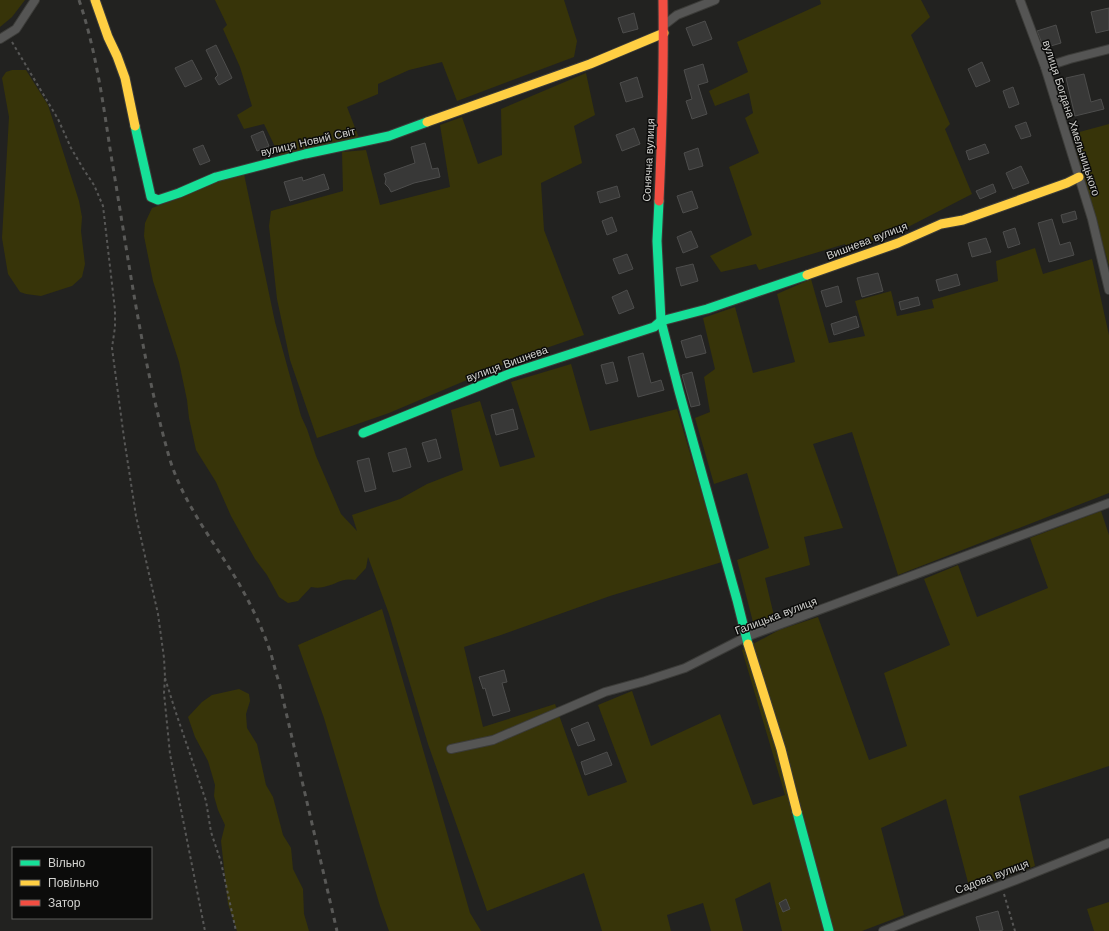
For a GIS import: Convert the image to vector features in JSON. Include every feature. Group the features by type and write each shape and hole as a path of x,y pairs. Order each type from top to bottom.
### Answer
{"street":[{"path":"4,37 16,29 35,0"},
{"name":"вулиця Новий Світ","path":"95,0 125,78 151,197 158,200 179,193 216,177 305,154 389,136 590,64 642,43 664,29"},
{"name":"Сонячна вулиця","path":"663,0 663,111 657,241 661,321 746,638 781,749 829,931"},
{"path":"664,29 677,16 715,0"},
{"name":"вулиця Богдана Хмельницького","path":"1020,0 1045,67 1092,219 1109,290"},
{"path":"1045,67 1070,59 1109,50"},
{"name":"Вишнева вулиця","path":"661,321 707,308 832,267 898,243 941,224 962,220 1067,183 1079,177"},
{"name":"вулиця Вишнева","path":"363,433 509,374 654,327 661,321"},
{"name":"Галицька вулиця","path":"451,749 493,740 605,692 685,668 746,638 1109,503"},
{"name":"Садова вулиця","path":"883,931 918,916 1109,843"}],"path":[{"path":"4,37 58,119 84,170 94,185 103,206 115,310 115,326 112,348 124,438 136,516 158,614 164,658 164,693 170,754 205,931"},
{"path":"165,677 206,801 211,832 220,862 236,931"},
{"path":"1001,885 1015,931"}],"shaded area":[{"path":"0,0 25,0 12,17 0,27"},
{"path":"215,0 564,0 577,41 574,57 457,101 442,62 409,70 378,84 378,94 347,107 359,138 280,157 264,124 244,129 237,115 252,106 240,67 223,29 227,25"},
{"path":"820,0 921,0 930,17 911,35 950,124 945,129 972,194 908,227 848,250 845,244 759,270 756,264 721,272 710,256 752,235 729,167 759,153 745,118 753,113 749,93 715,106 709,91 748,72 737,42 821,4"},
{"path":"12,70 26,70 48,105 79,201 82,217 81,231 85,264 82,277 72,286 41,296 20,292 8,274 2,238 9,117 2,78 6,72"},
{"path":"586,73 595,115 574,126 582,163 541,183 544,230 584,335 526,355 389,413 317,438 290,360 277,299 269,226 271,211 343,191 342,152 366,150 380,205 450,187 440,125 462,117 478,164 502,155 501,109"},
{"path":"1109,124 1109,266 1072,134"},
{"path":"244,174 275,322 301,416 316,456 341,514 357,531 352,515 400,499 427,484 463,470 451,410 480,401 500,467 535,457 511,382 571,364 590,431 677,409 722,562 610,596 464,647 483,727 555,704 588,796 627,782 598,705 632,691 651,746 720,714 753,805 785,795 742,650 779,630 818,617 869,760 907,746 884,673 950,645 924,579 958,565 977,617 1048,588 1030,538 1101,511 1109,535 1109,766 1019,796 1035,866 970,890 946,799 881,828 904,915 862,931 782,931 770,882 735,899 743,931 711,931 703,903 667,915 671,931 602,931 584,873 487,911 428,744 389,614 368,557 366,568 355,580 343,580 331,585 317,588 311,587 298,601 288,603 279,597 267,575 255,559 231,516 216,482 196,450 179,362 153,281 144,236 145,223 152,208 183,197 216,177"},
{"path":"1035,248 1043,274 1092,259 1109,335 1109,493 898,575 852,432 813,444 843,528 804,537 810,565 765,578 775,620 754,626 737,560 769,548 747,473 714,484 695,418 710,412 704,377 715,369 703,318 735,307 753,373 795,362 777,294 811,279 829,343 865,336 855,301 891,291 897,316 934,308 932,300 998,281 996,261"},
{"path":"382,609 470,913 481,931 389,931 380,906 324,718 298,645"},
{"path":"239,689 249,694 250,701 246,714 247,728 257,744 266,785 273,797 283,835 291,848 293,869 303,889 304,914 309,931 237,931 228,904 221,841 225,825 218,810 214,796 215,785 208,761 195,737 188,717 202,702 212,695"},
{"path":"1109,902 1109,931 1094,931 1087,909"}],"building":[{"path":"1109,8 1109,30 1096,33 1091,12"},
{"path":"634,13 638,29 623,33 618,18"},
{"path":"705,21 712,39 693,46 686,28"},
{"path":"1056,25 1061,43 1044,48 1037,31"},
{"path":"216,45 232,78 219,85 215,78 218,75 206,50"},
{"path":"192,60 202,79 185,87 175,68"},
{"path":"982,62 990,81 976,87 968,69"},
{"path":"703,64 708,82 698,85 707,114 692,119 686,101 692,99 684,70"},
{"path":"1084,74 1091,102 1101,99 1104,109 1075,116 1066,78"},
{"path":"637,77 643,97 626,102 620,83"},
{"path":"1013,87 1019,104 1009,108 1003,91"},
{"path":"1026,122 1031,136 1021,139 1015,126"},
{"path":"634,128 640,144 622,151 616,135"},
{"path":"263,131 269,146 257,151 251,136"},
{"path":"425,143 432,169 438,168 440,177 414,183 391,192 385,184 386,179 384,174 415,163 411,147"},
{"path":"985,144 989,153 969,160 966,151"},
{"path":"203,145 210,161 200,165 193,149"},
{"path":"698,148 703,166 689,170 684,153"},
{"path":"1021,166 1029,183 1013,189 1006,173"},
{"path":"324,174 329,189 290,201 284,182 302,177 303,181"},
{"path":"993,184 996,192 980,199 976,191"},
{"path":"617,186 620,197 600,203 597,192"},
{"path":"692,191 698,208 683,213 677,196"},
{"path":"1075,211 1077,219 1063,223 1061,215"},
{"path":"612,217 617,231 607,235 602,221"},
{"path":"1052,219 1060,245 1070,242 1074,255 1049,262 1038,223"},
{"path":"1015,228 1020,244 1008,248 1003,232"},
{"path":"691,231 698,247 683,253 677,237"},
{"path":"986,238 991,252 972,257 968,243"},
{"path":"627,254 633,269 619,274 613,259"},
{"path":"693,264 698,281 681,286 676,268"},
{"path":"878,273 883,291 862,297 857,278"},
{"path":"957,274 960,285 939,291 936,280"},
{"path":"838,286 842,302 826,307 821,291"},
{"path":"627,290 634,308 619,314 612,297"},
{"path":"918,297 920,305 901,310 899,302"},
{"path":"856,316 859,327 834,335 831,324"},
{"path":"701,335 706,353 686,358 681,341"},
{"path":"643,353 651,383 661,380 664,390 638,397 628,357"},
{"path":"613,362 618,381 606,384 601,365"},
{"path":"692,372 700,405 691,407 682,375"},
{"path":"513,409 518,429 496,435 491,415"},
{"path":"436,439 441,458 428,462 422,443"},
{"path":"406,448 411,467 393,472 388,453"},
{"path":"369,458 376,489 365,492 357,461"},
{"path":"504,670 507,682 502,683 510,711 493,716 485,688 483,689 479,677"},
{"path":"588,722 595,740 578,746 571,729"},
{"path":"607,752 612,765 585,775 581,762"},
{"path":"786,899 790,909 783,912 779,903"},
{"path":"998,911 1003,930 980,931 976,917"}],"railway":[{"path":"79,0 90,38 98,77 129,268 150,380 168,453 174,471 189,504 251,606 269,648 279,682 337,931"}],"traffic: fast":[{"path":"135,126 151,197 158,200 179,193 216,177 305,154 389,136 427,122"},
{"path":"659,201 657,241 661,321 748,644"},
{"path":"363,433 509,374 654,327 661,321 707,309 807,275"},
{"path":"797,812 829,931"}],"traffic: slow":[{"path":"95,0 125,78 135,126"},
{"path":"427,122 590,64 664,33"},
{"path":"807,275 898,243 941,224 963,220 1067,183 1079,177"},
{"path":"748,644 781,749 797,812"}],"traffic: jam":[{"path":"659,201 663,0"}]}
